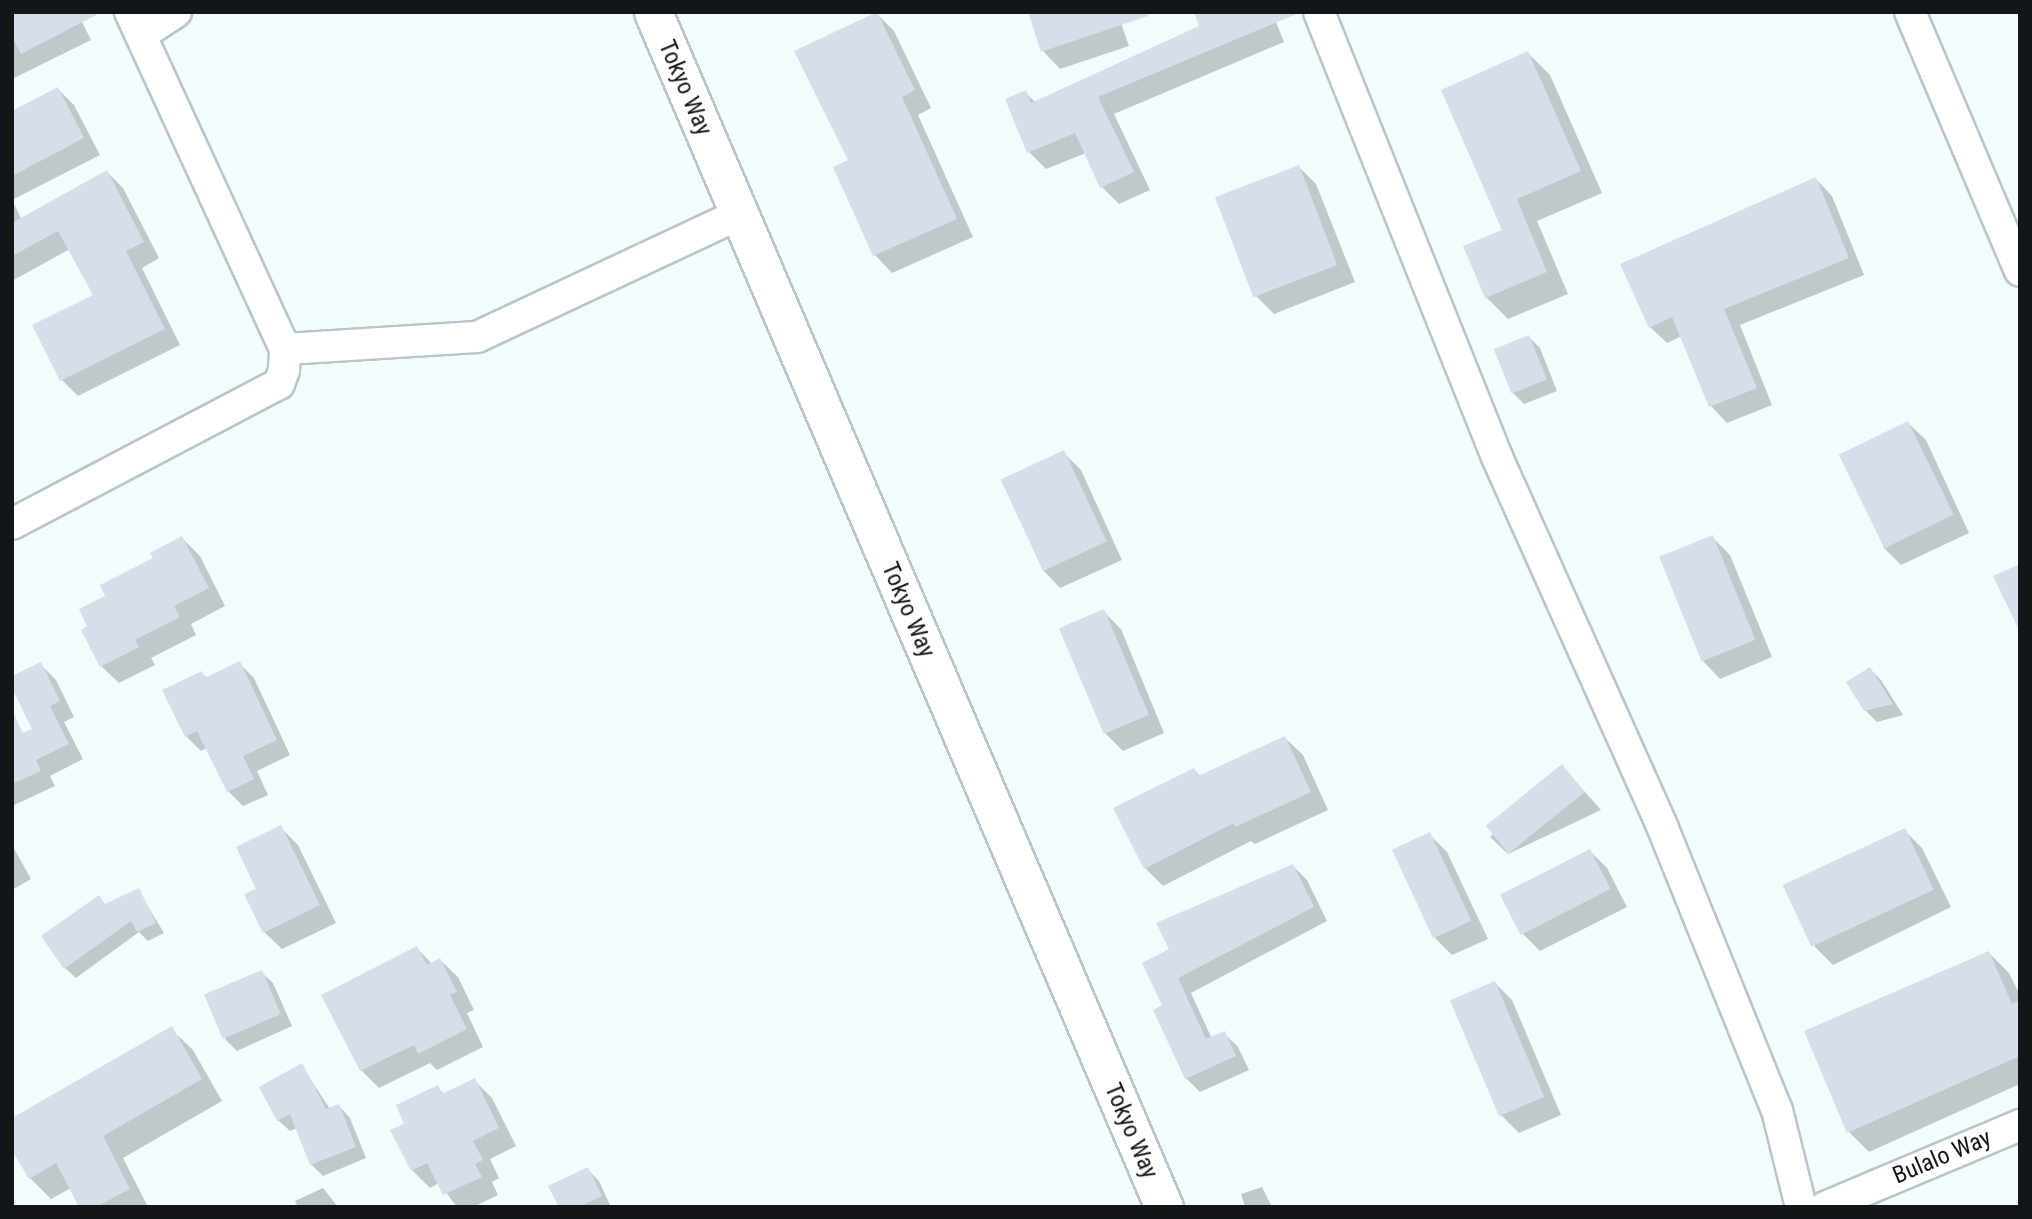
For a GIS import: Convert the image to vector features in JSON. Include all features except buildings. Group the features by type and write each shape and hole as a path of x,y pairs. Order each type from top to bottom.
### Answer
{"street":[{"path":"12,524 279,384 285,349 135,23 176,12"},
{"name":"Tokyo Way","path":"653,12 1164,1207"},
{"path":"1319,12 1497,457 1662,826 1777,1110 1801,1207"},
{"path":"1910,12 2020,271"},
{"path":"285,349 477,337 739,214"},
{"name":"Bulalo Way","path":"1825,1207 2020,1125"}]}
